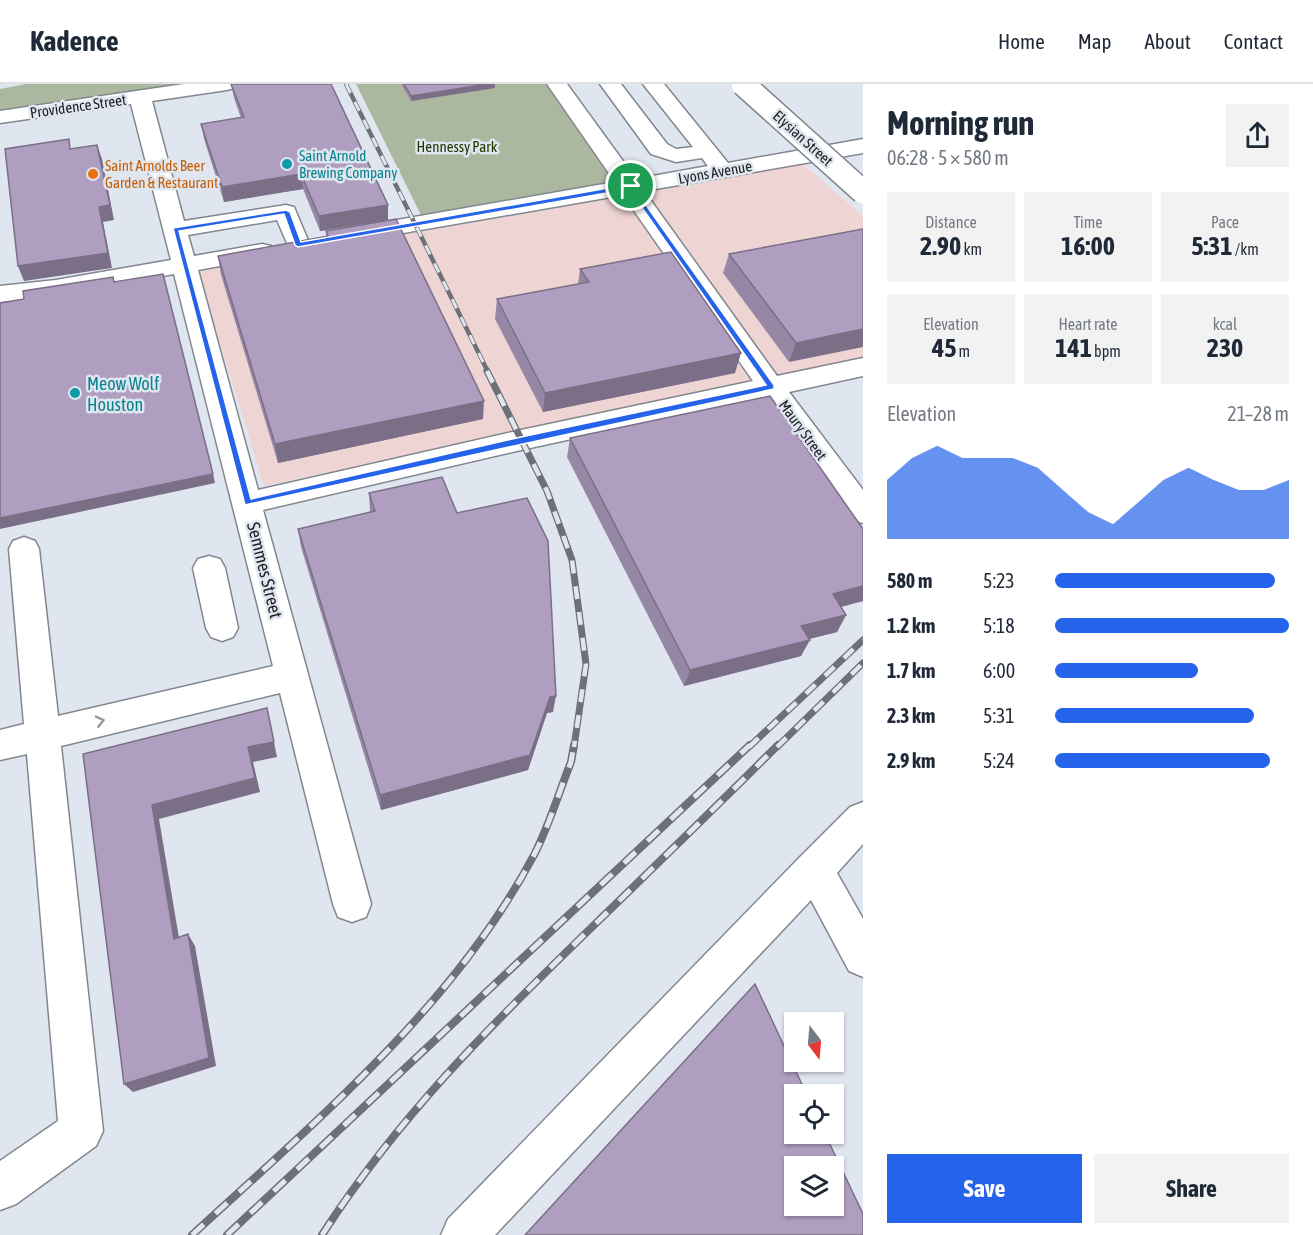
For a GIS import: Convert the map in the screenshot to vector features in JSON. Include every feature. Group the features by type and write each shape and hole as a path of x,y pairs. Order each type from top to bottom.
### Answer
{"street":[{"name":"Providence Street","path":"0,117 136,111 227,84"},
{"name":"Maury Street","path":"557,84 771,387 863,512"},
{"path":"610,84 659,149 666,154 673,156 707,150"},
{"path":"653,84 723,170"},
{"name":"Elysian Street","path":"743,84 863,192"},
{"name":"Elysian Street","path":"771,84 863,166"},
{"name":"Semmes Street","path":"136,111 175,230 352,904"},
{"name":"Lyons Avenue","path":"0,294 56,288 863,146"},
{"path":"175,230 286,212 317,241"},
{"path":"468,215 484,238"},
{"path":"248,503 532,438 863,367"},
{"path":"0,1188 81,1131 24,549"},
{"path":"209,568 222,628"},
{"path":"0,745 292,676"},
{"path":"464,1235 863,819"},
{"path":"814,868 863,957"}],"shaded area":[{"path":"803,164 863,216 863,359 264,486 198,271"}],"green space":[{"path":"26,84 190,84 0,111 0,89"},
{"name":"Hennessy Park","path":"356,84 548,84 617,182 421,215"}],"building":[{"name":"Saint Arnold Brewing Company","path":"231,84 331,84 388,205 319,216 301,174 222,187 201,124 244,117"},
{"path":"404,84 488,84 411,96"},
{"path":"69,139 70,149 97,145 110,205 99,207 108,253 18,266 5,149"},
{"path":"396,219 484,401 275,444 218,256 328,236 326,231"},
{"path":"863,229 863,329 796,343 729,254"},
{"path":"671,252 741,353 545,393 497,299 589,282 580,269"},
{"path":"163,274 213,474 0,518 0,303 24,299 23,291 113,277 114,282"},
{"path":"770,396 863,529 863,586 833,594 846,615 801,626 810,640 690,670 570,438"},
{"path":"442,477 457,513 527,498 548,541 556,696 550,697 530,755 380,795 298,529 375,511 369,493"},
{"path":"267,708 274,742 248,747 255,778 152,805 174,939 188,934 209,1058 124,1084 83,754"},
{"path":"755,984 784,1046 784,1072 796,1072 802,1084 784,1084 784,1144 830,1144 835,1156 784,1156 784,1216 844,1216 844,1174 863,1214 863,1235 525,1235"}],"railway":[{"path":"346,84 488,372"},
{"path":"487,371 547,491 572,560 586,664 574,747"},
{"path":"749,747 863,640"},
{"path":"777,747 863,663"},
{"path":"192,1235 380,1059 464,962 501,910 534,855 571,762 574,745"},
{"path":"227,1235 750,745"},
{"path":"322,1235 382,1151 481,1037 778,745"}],"place":[{"name":"Saint Arnold Brewing Company","path":"287,164"},
{"name":"Saint Arnolds Beer Garden & Restaurant","path":"93,174"},
{"name":"Meow Wolf Houston","path":"75,393"}],"route":[{"path":"631,186 771,387 521,440 248,503 175,230 286,212 298,245 631,186"}]}
